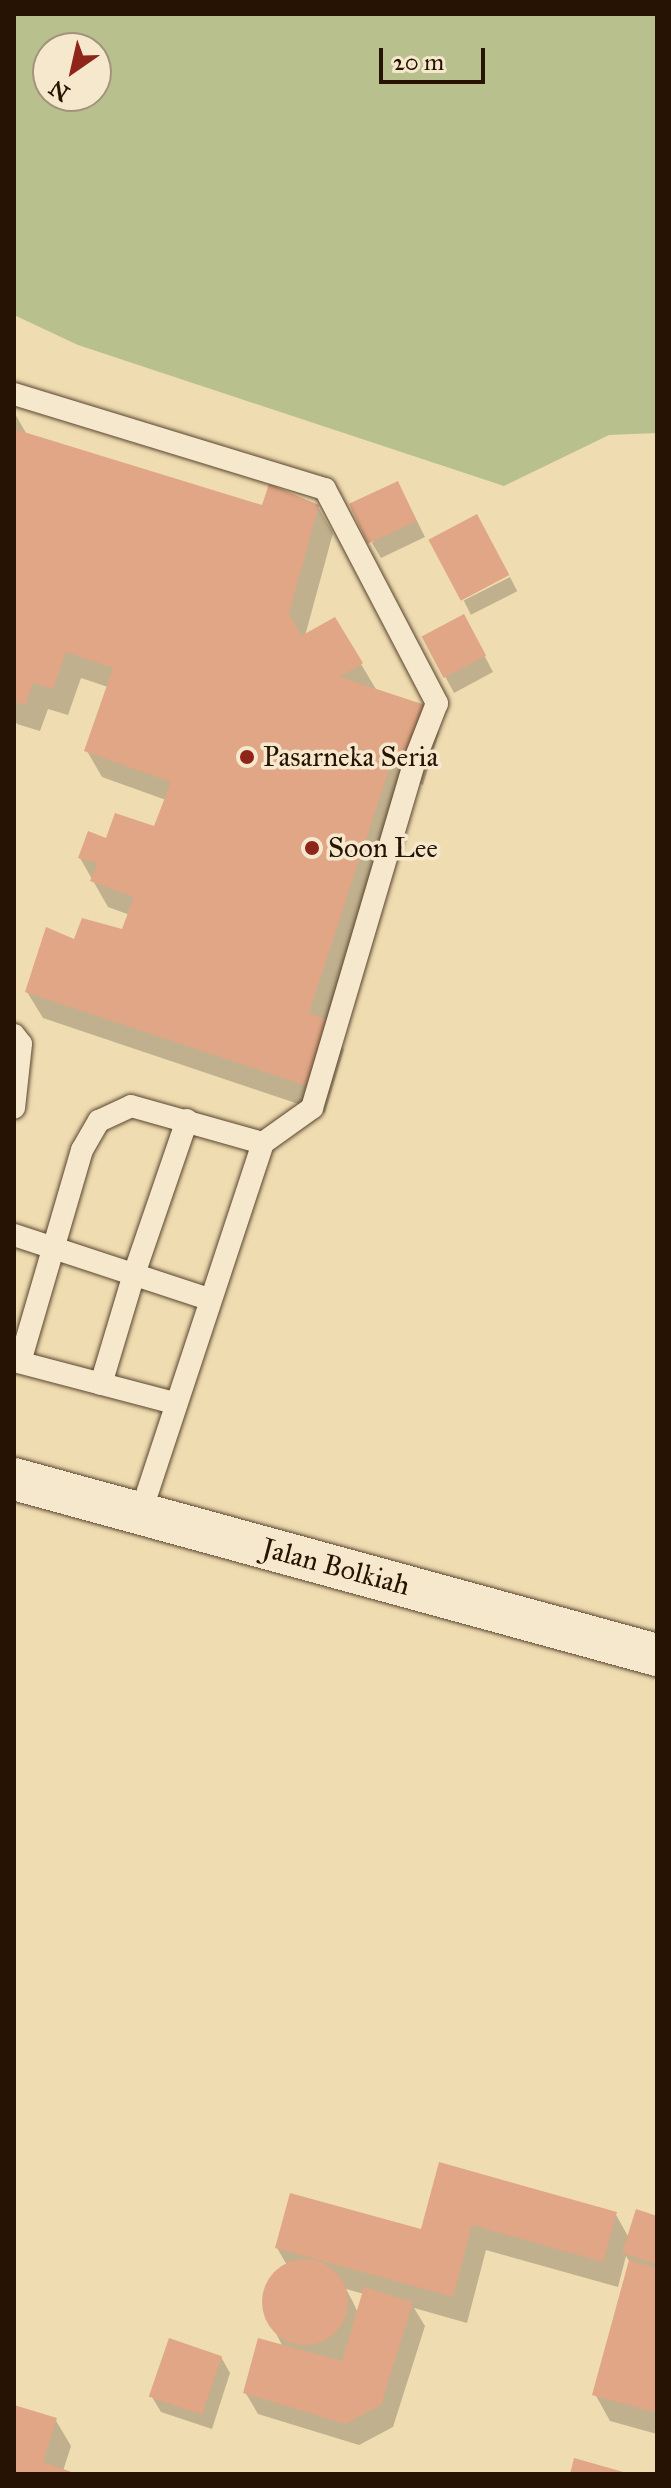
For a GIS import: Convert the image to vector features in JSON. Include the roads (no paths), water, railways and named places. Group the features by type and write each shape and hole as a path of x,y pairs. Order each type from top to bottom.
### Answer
{"street":[{"name":"Jalan Bolkiah","path":"14,1479 657,1655"}],"lane":[{"path":"14,394 325,489 437,703 416,757 312,1108 263,1143 174,1403 140,1514"},
{"path":"14,1035 21,1044 14,1108"},
{"path":"174,1403 17,1362 82,1150 99,1121 131,1106 263,1143"},
{"path":"101,1384 133,1277 187,1120"},
{"path":"14,1235 133,1277 209,1299"}],"place":[{"name":"Pasarneka Seria","path":"247,757"},
{"name":"Soon Lee","path":"312,848"}]}
